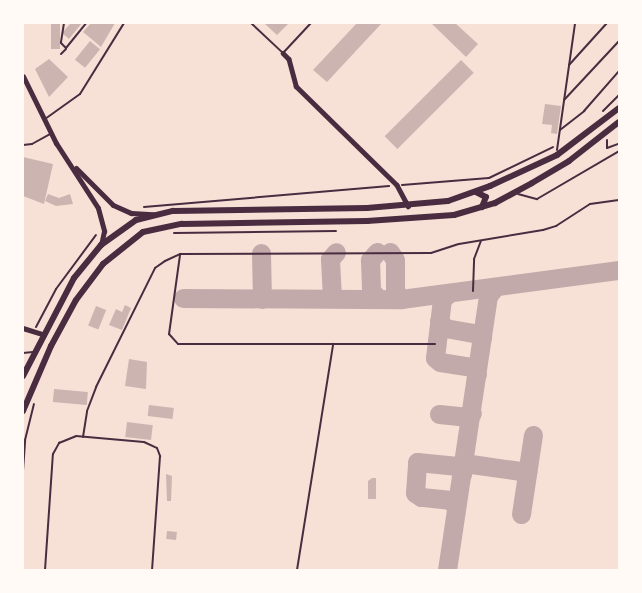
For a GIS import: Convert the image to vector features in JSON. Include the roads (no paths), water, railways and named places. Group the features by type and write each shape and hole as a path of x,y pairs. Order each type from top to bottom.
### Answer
{"main road":[{"path":"23,376 74,278 101,245 130,223 153,214 190,210 434,204 472,193 557,155 619,108"},
{"path":"23,411 51,346 76,300 103,264 143,232 181,224 424,219 481,208 539,179 579,154 619,122"},
{"path":"528,169 518,179 521,186 539,179"},
{"path":"472,193 481,192 486,197 487,202 481,208"}],"street":[{"path":"283,53 289,59 296,86 397,185 408,206"},
{"path":"23,76 56,143 98,208 104,231 101,245"},
{"path":"56,143 88,183 113,205 131,213 153,214"},
{"path":"23,328 43,334"}],"lane":[{"path":"64,23 61,43 66,48"},
{"path":"61,54 86,23"},
{"path":"44,120 80,94 124,23"},
{"path":"251,23 283,53 311,23"},
{"path":"557,155 568,66 574,27 577,23"},
{"path":"568,66 607,23"},
{"path":"563,101 619,41"},
{"path":"559,130 584,111 619,71"},
{"path":"23,145 32,144 51,133"},
{"path":"514,193 537,199 619,151"},
{"path":"83,437 87,411 96,387 155,268 180,254 431,253 482,240 543,230 556,226 590,204 619,200"},
{"path":"473,290 474,259 482,240"},
{"path":"180,254 169,334 173,342 435,344"},
{"path":"297,570 333,344"},
{"path":"23,353 34,352"},
{"path":"45,570 53,454 66,439 83,437 144,442 157,448 159,456 152,570"}]}
